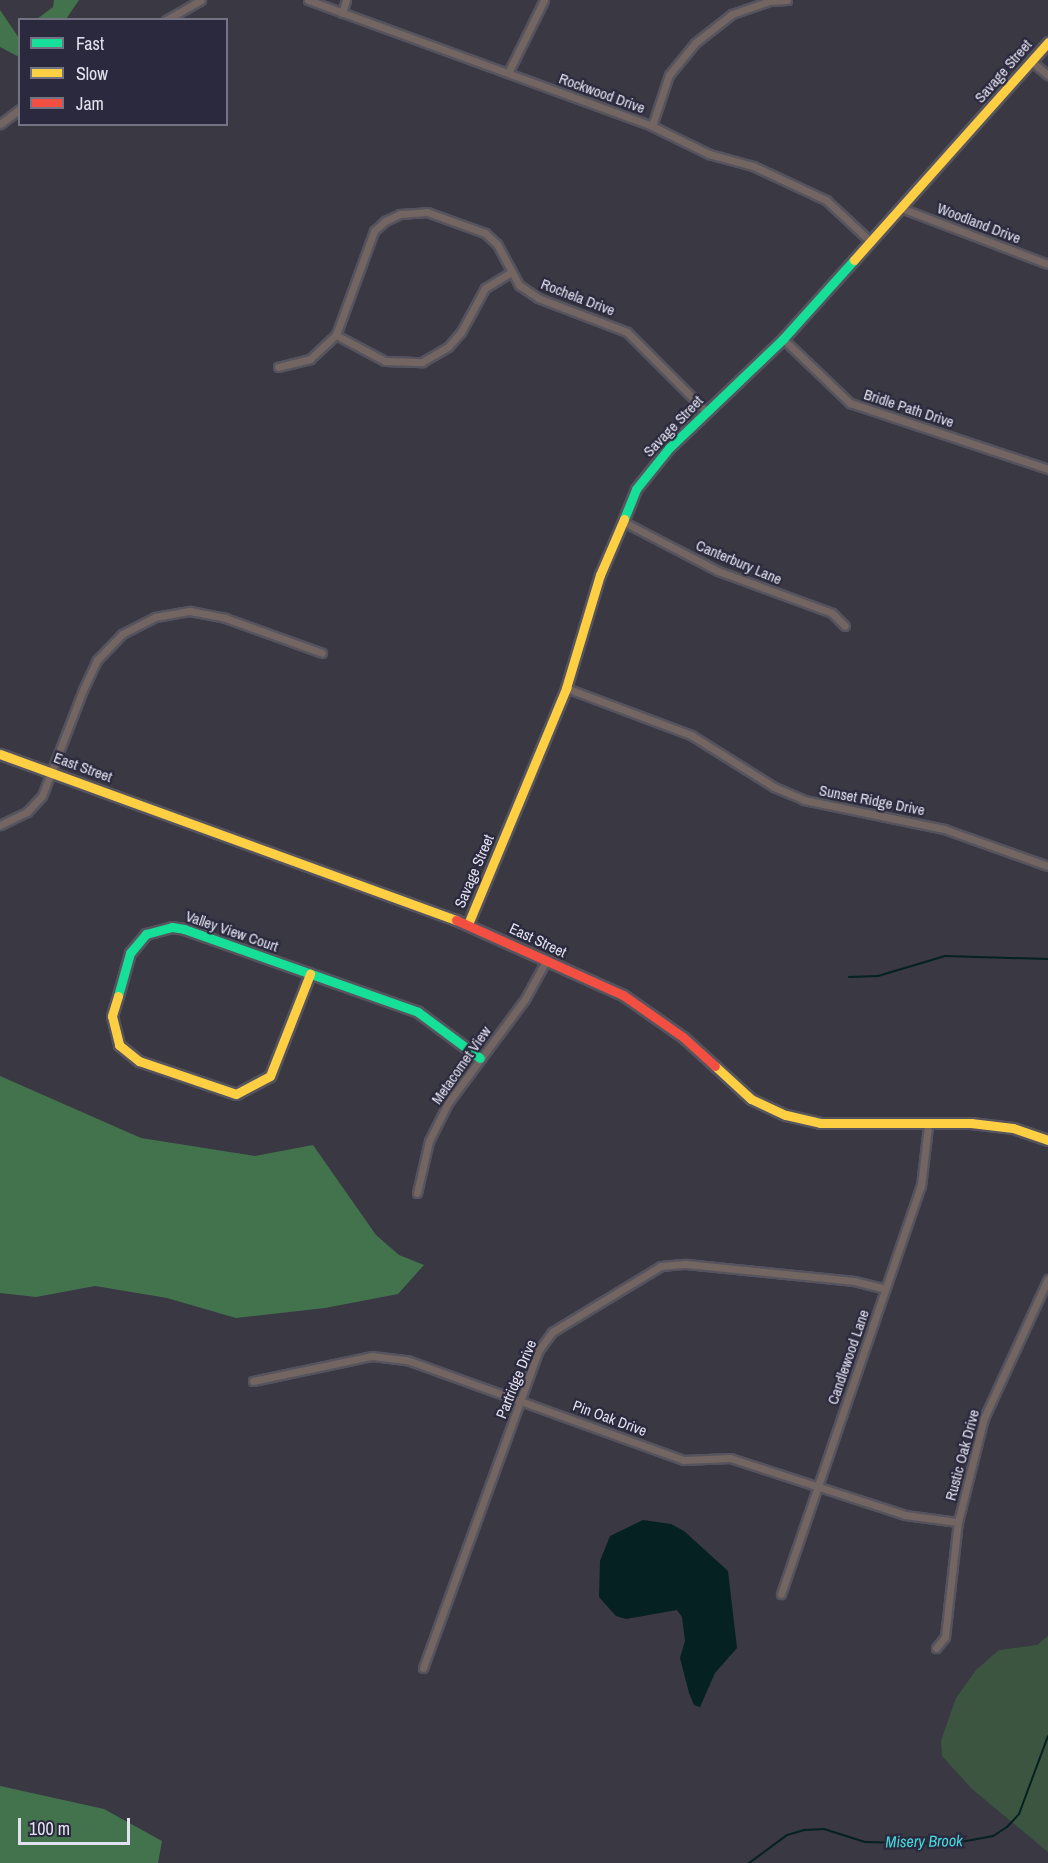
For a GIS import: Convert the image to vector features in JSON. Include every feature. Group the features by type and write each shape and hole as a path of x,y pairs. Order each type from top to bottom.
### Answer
{"street":[{"path":"170,18 201,0"},
{"name":"Rockwood Drive","path":"308,0 652,126 709,154 753,166 826,200 870,240"},
{"path":"342,13 346,0"},
{"path":"508,74 544,0"},
{"path":"652,126 669,75 695,43 732,14 770,1 787,0"},
{"name":"Savage Street","path":"468,924 566,688 600,575 636,489 669,448 783,339 1048,42"},
{"path":"1032,62 1048,75"},
{"path":"0,124 18,110"},
{"name":"Woodland Drive","path":"901,208 1048,264"},
{"name":"Rochela Drive","path":"278,367 310,359 336,335 368,243 385,221 400,214 427,212 485,233 497,244 519,285 538,298 627,332 707,412"},
{"path":"336,335 385,361 422,362 448,347 461,332 485,288 512,272"},
{"name":"Bridle Path Drive","path":"783,339 850,403 1048,468"},
{"name":"Canterbury Lane","path":"622,520 718,571 832,613 845,626"},
{"path":"0,825 27,812 42,796 97,660 122,634 155,617 190,611 225,618 322,653"},
{"name":"Sunset Ridge Drive","path":"566,688 692,735 774,787 804,800 944,829 1048,866"},
{"name":"East Street","path":"0,754 468,924 623,995 683,1037 751,1099 786,1115 820,1123 928,1126 981,1124 1013,1128 1048,1140"},
{"name":"Valley View Court","path":"310,974 270,1076 243,1092 221,1092 139,1061 119,1045 114,1032 112,1016 130,953 146,934 159,929 184,929 310,974 429,1018 480,1058"},
{"name":"Metacomet View","path":"417,1193 429,1142 448,1102 525,999 546,961"},
{"name":"Candlewood Lane","path":"781,1594 921,1186 928,1126"},
{"name":"Partridge Drive","path":"423,1668 539,1350 552,1332 661,1266 686,1264 854,1281 885,1289"},
{"name":"Rustic Oak Drive","path":"936,1648 945,1637 958,1522 984,1419 1048,1279"},
{"name":"Pin Oak Drive","path":"253,1381 372,1356 407,1360 521,1399 684,1460 730,1458 905,1515 958,1522"}],"shaded area":[{"path":"643,1520 671,1524 684,1531 728,1571 737,1648 715,1673 700,1707 694,1705 689,1693 680,1658 685,1641 682,1617 677,1610 626,1619 616,1616 599,1597 600,1561 610,1536"},
{"path":"1048,1636 1048,1852 972,1789 942,1756 941,1741 956,1698 976,1670 999,1650 1037,1645"}],"green space":[{"path":"54,0 79,0 67,18 38,18 53,7"},
{"path":"0,10 18,37 18,56 0,47"},
{"path":"0,1076 141,1138 255,1156 313,1145 376,1235 399,1255 424,1265 398,1294 325,1308 236,1318 167,1298 95,1286 36,1297 0,1293"},
{"path":"0,1786 104,1809 162,1841 158,1863 0,1863"}],"waterway":[{"path":"849,977 878,976 945,956 1048,959"},
{"name":"Misery Brook","path":"749,1863 787,1835 805,1830 824,1829 865,1842 950,1844 993,1836 1007,1827 1019,1814 1048,1736"}],"traffic: fast":[{"path":"624,519 636,489 669,448 783,339 854,260"},
{"path":"118,996 130,953 146,934 172,927 184,929 418,1012 480,1058"}],"traffic: slow":[{"path":"854,260 1048,42"},
{"path":"468,924 566,688 600,575 624,519"},
{"path":"0,754 456,920"},
{"path":"118,996 112,1016 119,1045 139,1061 236,1094 270,1076 310,974"},
{"path":"715,1066 751,1099 786,1115 820,1123 971,1123 1013,1128 1048,1140"}],"traffic: jam":[{"path":"456,920 623,995 683,1037 715,1066"}]}
